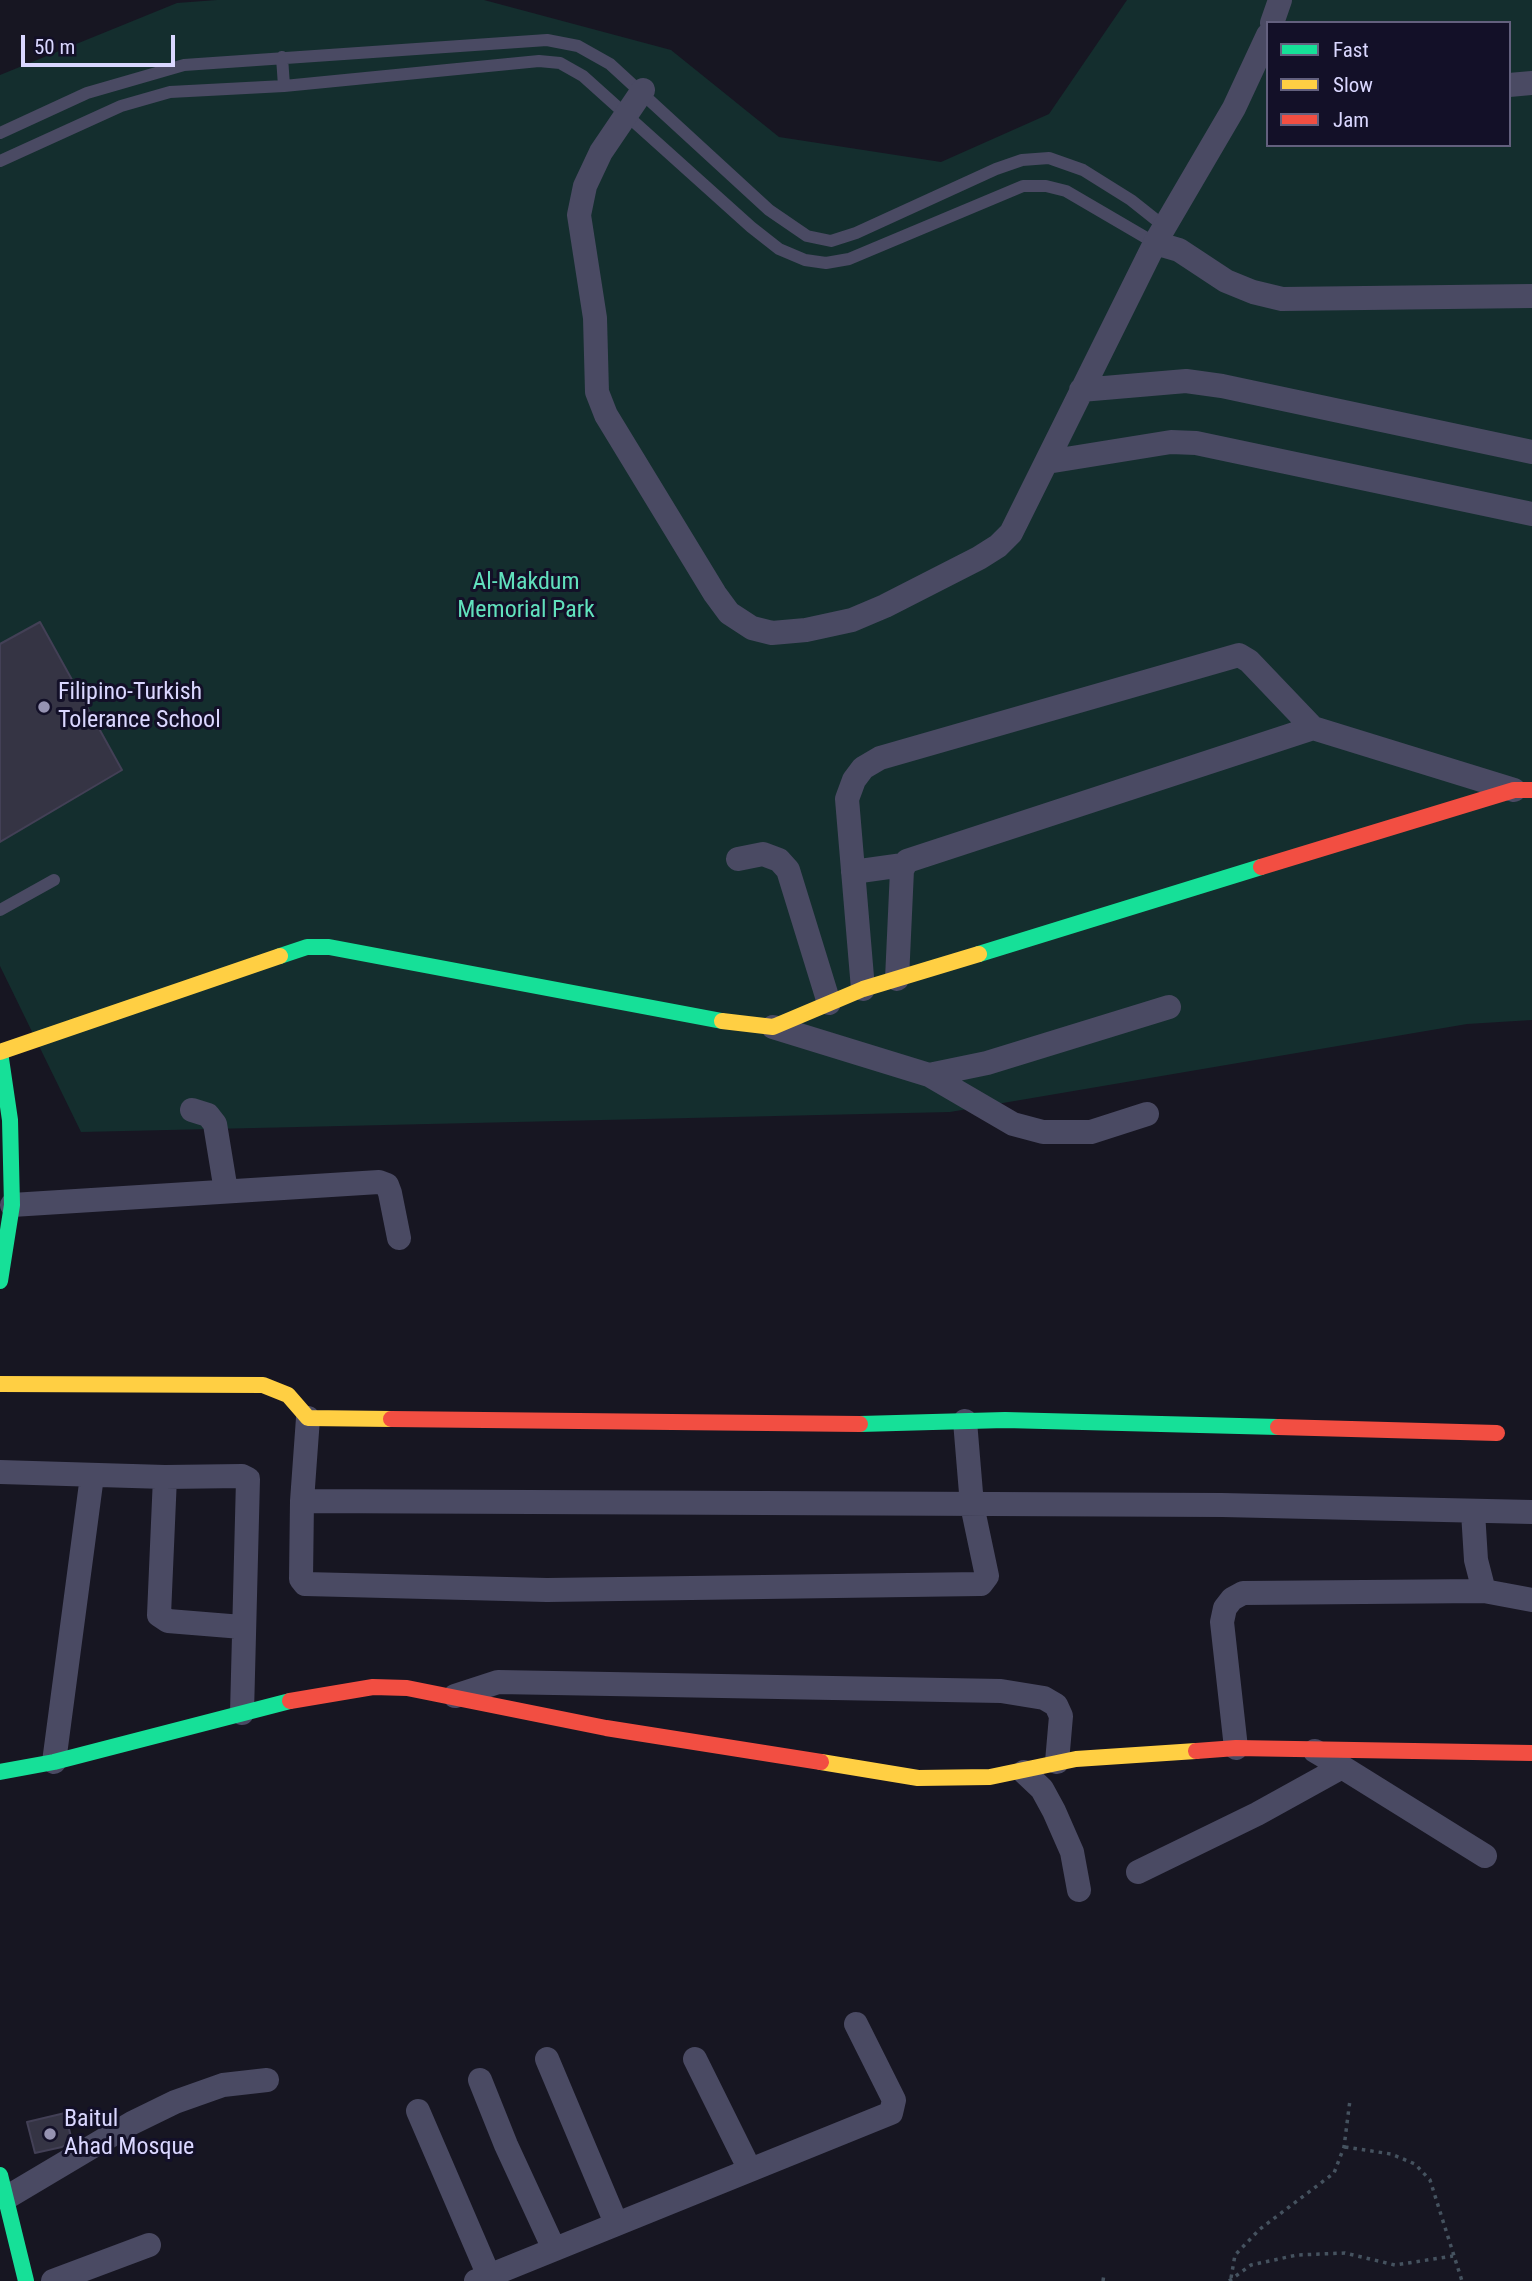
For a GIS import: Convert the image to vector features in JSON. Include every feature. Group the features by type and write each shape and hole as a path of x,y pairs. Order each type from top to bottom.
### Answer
{"street":[{"path":"1273,21 1280,0"},
{"path":"643,90 601,152 585,186 579,215 595,318 597,392 606,415 729,613 752,628 772,633 806,630 852,620 885,606 998,546 1011,533 1081,390 1259,77 1266,44"},
{"path":"1511,85 1532,82"},
{"path":"1166,240 1226,281 1253,292 1282,299 1532,296"},
{"path":"1081,390 1186,381 1222,386 1532,452"},
{"path":"1047,462 1171,442 1196,443 1532,514"},
{"path":"863,989 847,799 854,780 863,768 880,758 1239,655 1313,728 1523,790"},
{"path":"853,872 903,865 907,861 1313,728"},
{"path":"774,1027 863,989 1523,790"},
{"path":"738,859 763,854 779,860 788,870 829,1003"},
{"path":"897,979 903,865"},
{"path":"0,1280 12,1205 10,1119 0,1052 68,1031 253,963 307,947 329,947 708,1020 774,1027 929,1075 1013,1124 1043,1132 1091,1132 1147,1114"},
{"path":"929,1075 987,1063 1169,1007"},
{"path":"192,1110 208,1115 215,1124 226,1191"},
{"path":"12,1205 379,1182 387,1185 390,1193 399,1238"},
{"path":"0,1384 263,1385 288,1395 308,1418 302,1501 301,1579 309,1586 547,1590 981,1584 988,1576 972,1505 965,1421"},
{"path":"308,1418 722,1424 897,1424 965,1421 1497,1433"},
{"path":"0,1472 92,1476 242,1476 250,1482 242,1627 243,1713"},
{"path":"54,1762 92,1476"},
{"path":"165,1477 159,1615 168,1621 242,1627"},
{"path":"302,1501 1222,1504 1532,1512"},
{"path":"1473,1512 1476,1560 1483,1591"},
{"path":"1236,1748 1222,1622 1225,1608 1232,1599 1243,1593 1483,1591 1532,1600"},
{"path":"455,1696 498,1682 1001,1691 1044,1698 1056,1705 1061,1716 1057,1762"},
{"path":"0,1772 54,1762 330,1692 373,1687 407,1688 455,1696 606,1728 918,1778 947,1779 1024,1772 1057,1762 1236,1748 1532,1753"},
{"path":"1312,1748 1485,1856"},
{"path":"1138,1872 1257,1814 1342,1767"},
{"path":"1024,1772 1042,1790 1054,1811 1072,1852 1079,1889"},
{"path":"418,2111 483,2278 894,2109 894,2101 856,2024"},
{"path":"547,2059 616,2223"},
{"path":"695,2059 750,2170"},
{"path":"26,2281 3,2187 175,2102 223,2085 267,2080"},
{"path":"480,2080 506,2145 554,2249"},
{"path":"53,2281 149,2245"}],"lane":[{"path":"0,133 87,93 184,65 547,40 578,46 610,64 643,90 769,210 807,236 831,241 856,233 996,169 1022,160 1049,159 1083,170 1131,200 1166,240"},
{"path":"282,57 284,86"},
{"path":"0,161 121,106 170,92 284,86 539,61 560,63 583,76 751,227 779,249 805,260 826,263 849,259 1023,186 1046,186 1066,191 1166,240"},
{"path":"0,911 54,880"}],"path":[{"path":"1230,2280 1235,2255 1260,2229 1334,2173 1344,2147 1350,2100"},
{"path":"1344,2147 1391,2154 1415,2164 1430,2180 1462,2281"},
{"path":"1230,2280 1251,2265 1297,2255 1345,2253 1395,2264 1453,2256"},
{"path":"1103,2281 1104,2274"}],"green space":[{"name":"Al-Makdum Memorial Park","path":"217,0 484,0 671,50 779,137 941,162 1049,114 1127,0 1532,0 1532,1020 1467,1024 950,1112 81,1132 0,966 0,75 177,3"}],"building":[{"name":"Filipino-Turkish Tolerance School","path":"40,622 122,770 0,842 0,644"},
{"name":"Baitul Ahad Mosque","path":"65,2113 72,2141 62,2147 35,2153 27,2122"}],"traffic: fast":[{"path":"979,954 1261,867"},
{"path":"280,956 307,947 329,947 722,1021"},
{"path":"0,1052 10,1120 12,1205 0,1281"},
{"path":"860,1424 1005,1420 1278,1427"},
{"path":"0,1772 54,1762 290,1701"},
{"path":"0,2175 26,2281"}],"traffic: slow":[{"path":"722,1021 773,1027 863,989 979,954"},
{"path":"0,1052 280,956"},
{"path":"0,1384 263,1385 288,1395 308,1418 391,1419"},
{"path":"821,1762 918,1778 990,1777 1076,1759 1196,1751"}],"traffic: jam":[{"path":"1261,867 1514,790 1532,790"},
{"path":"391,1419 860,1424"},
{"path":"1278,1427 1497,1433"},
{"path":"290,1701 373,1687 407,1688 606,1728 821,1762"},
{"path":"1196,1751 1236,1748 1532,1753"}],"place":[{"name":"Filipino-Turkish Tolerance School","path":"44,707"},
{"name":"Baitul Ahad Mosque","path":"50,2134"}]}
